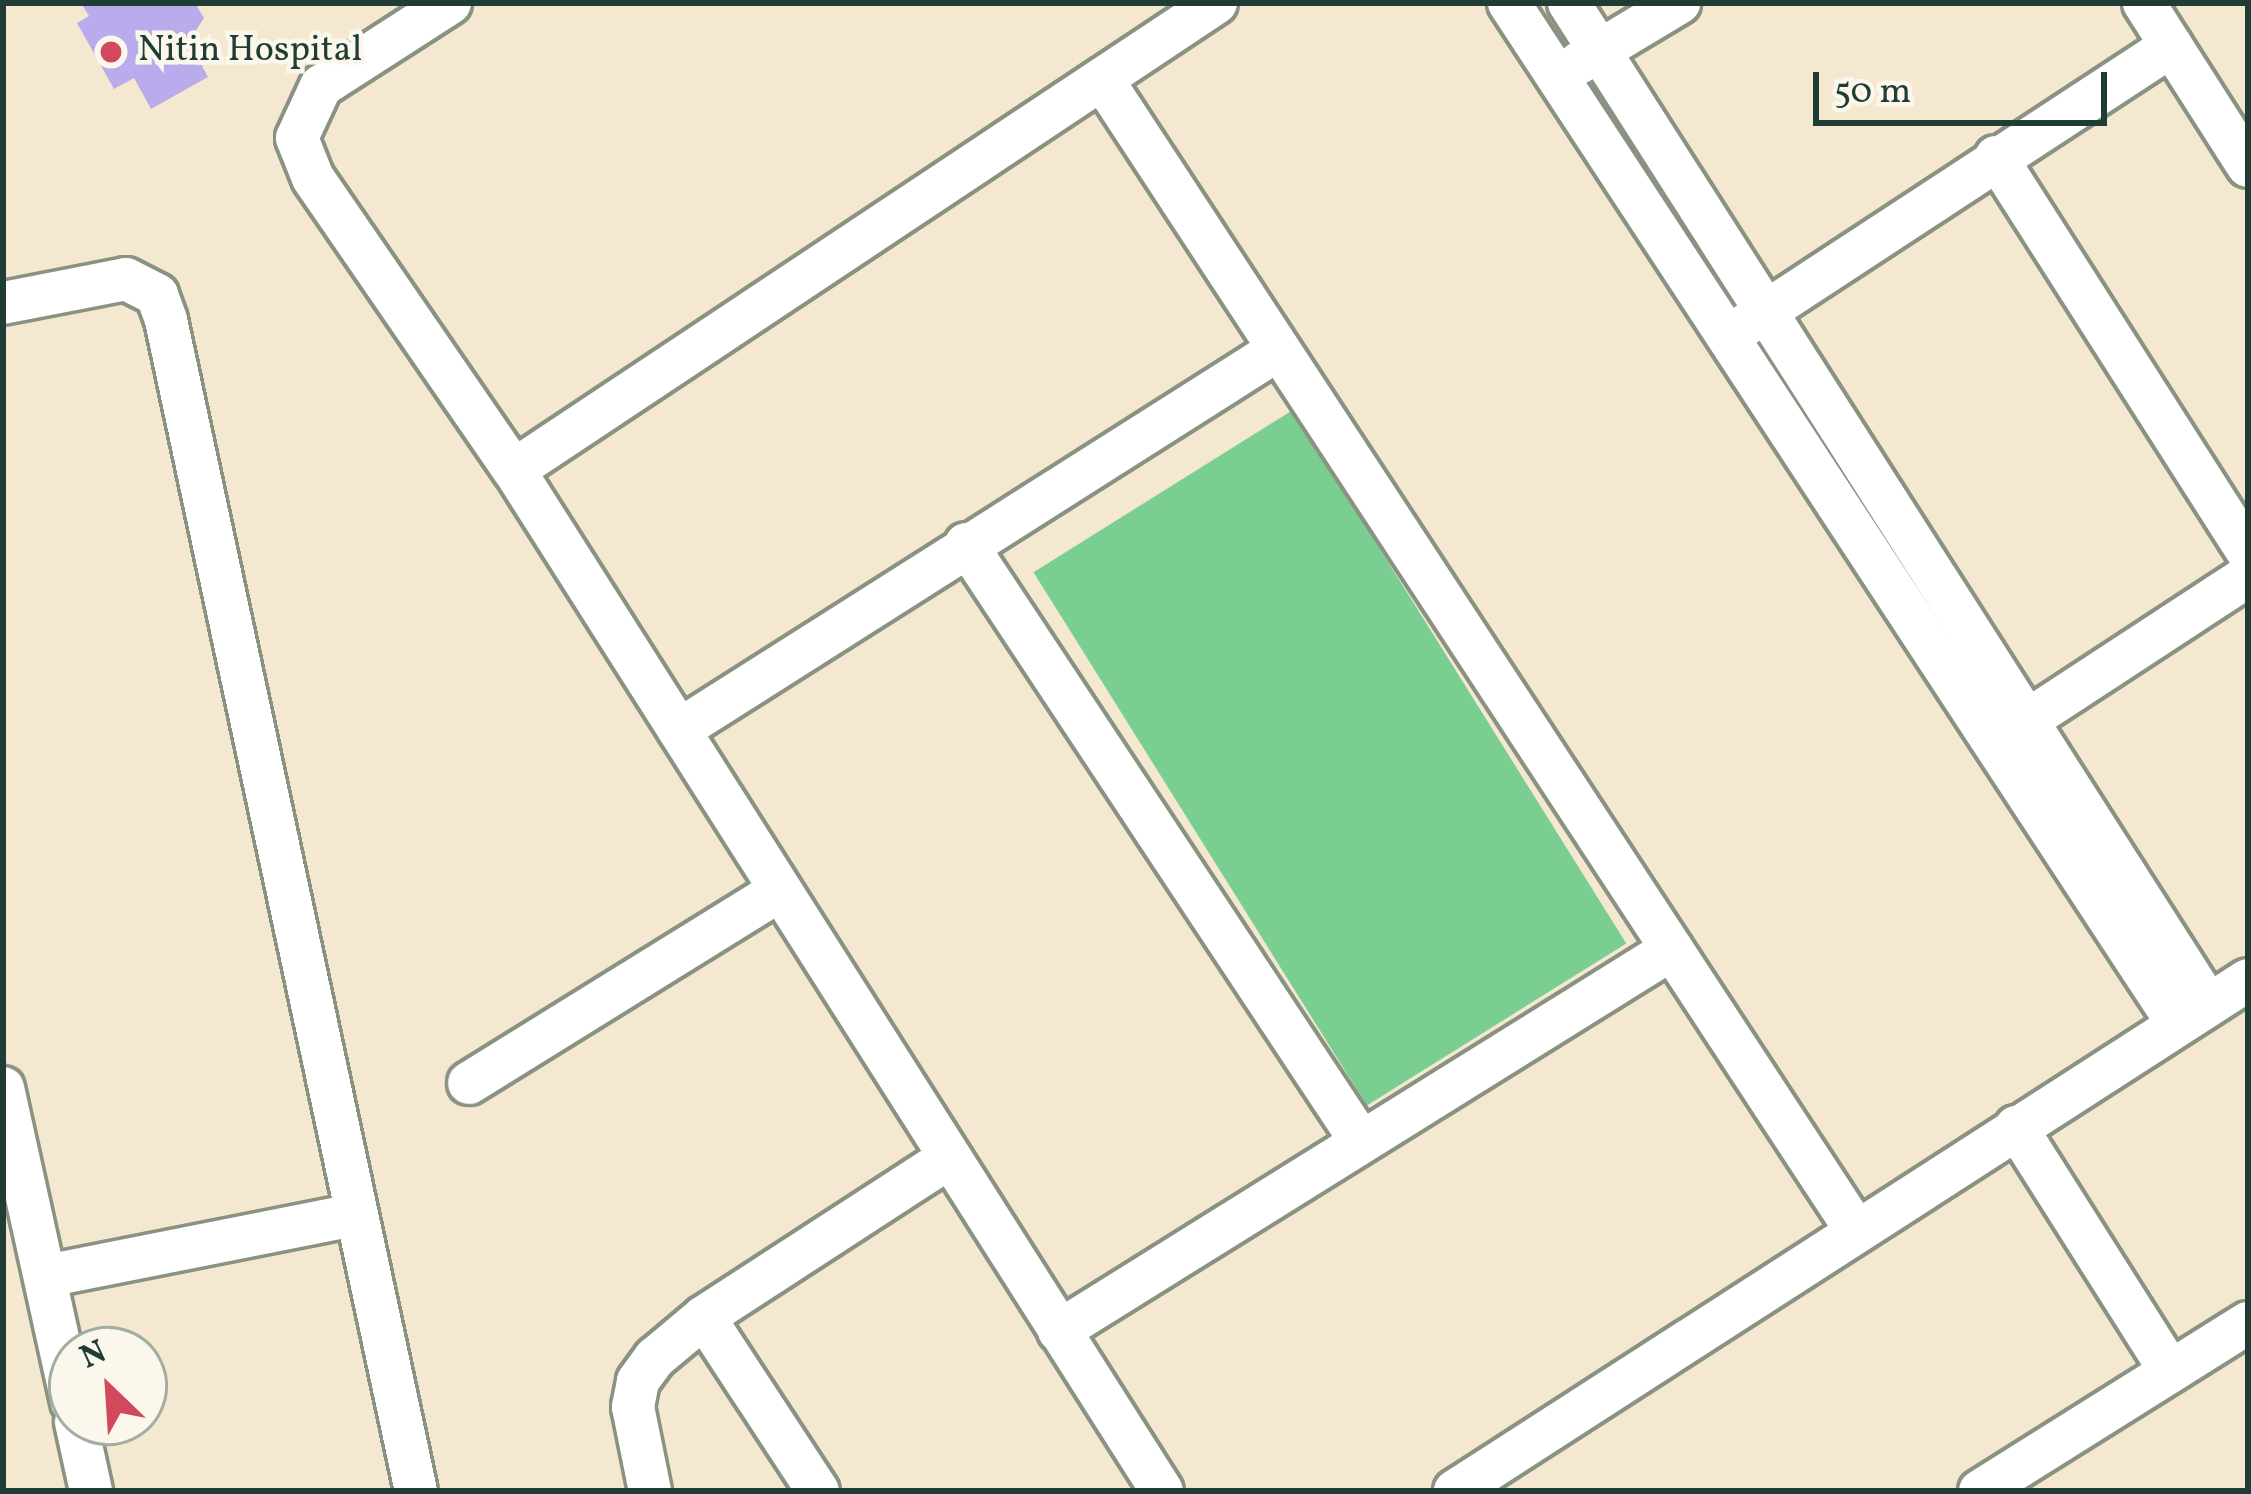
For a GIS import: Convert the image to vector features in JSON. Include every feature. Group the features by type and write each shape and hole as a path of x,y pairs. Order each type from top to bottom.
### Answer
{"street":[{"path":"450,3 321,86 297,139 313,178 514,470 1162,1491"},
{"path":"514,470 1216,3"},
{"path":"1510,3 1728,337 2011,731"},
{"path":"1569,3 1767,310 2011,731 2193,1014"},
{"path":"1558,77 1678,3"},
{"path":"2144,3 2248,166"},
{"path":"1728,337 2170,46"},
{"path":"1102,79 1856,1229"},
{"path":"1996,157 2248,554"},
{"path":"3,303 126,280 157,295 416,1491"},
{"path":"679,730 1276,350"},
{"path":"966,544 1360,1141"},
{"path":"2011,731 2248,576"},
{"path":"470,1083 780,890"},
{"path":"1059,1331 1672,949"},
{"path":"1454,1491 2248,980"},
{"path":"3,1088 56,1326"},
{"path":"2016,1127 2170,1371"},
{"path":"650,1491 633,1407 638,1381 704,1317 950,1157"},
{"path":"46,1276 354,1215"},
{"path":"704,1317 818,1491"},
{"path":"1980,1491 2248,1323"},
{"path":"81,1446 91,1491"}],"green space":[{"path":"1293,410 1626,943 1367,1106 1033,572"}],"building":[{"path":"81,3 195,3 204,18 189,41 208,77 151,109 134,78 114,89 77,23 89,16"}],"place":[{"name":"Nitin Hospital","path":"111,52"}]}
